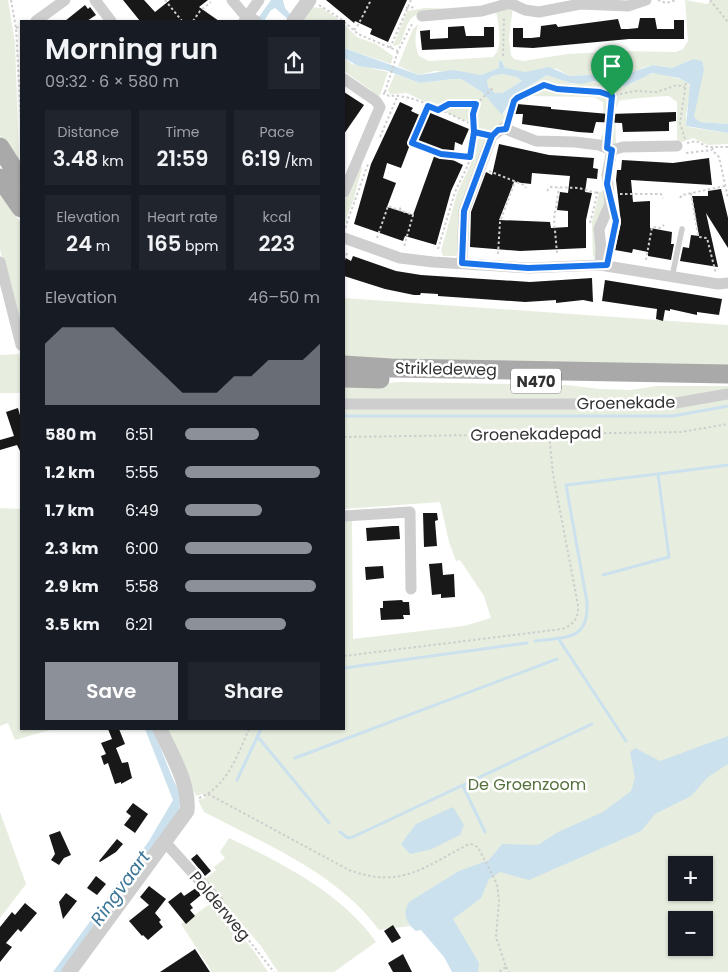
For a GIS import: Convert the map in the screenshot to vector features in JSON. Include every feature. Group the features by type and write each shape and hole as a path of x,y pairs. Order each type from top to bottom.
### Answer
{"main road":[{"path":"0,147 20,178"},
{"path":"0,178 20,207"},
{"name":"Strikledeweg","path":"345,365 391,368 728,374"},
{"name":"Strikledeweg","path":"345,378 728,383"}],"street":[{"path":"37,20 65,0"},
{"path":"95,0 110,20"},
{"path":"232,0 250,19 259,0"},
{"path":"422,16 482,11 508,2 525,10 539,12 580,4 628,6 646,0"},
{"path":"345,80 376,101 380,107 345,190"},
{"path":"462,263 464,211 492,136 498,130 506,129 536,141 575,142 599,145 609,149 678,145"},
{"path":"604,265 599,229 608,213 610,196 607,175 609,149"},
{"path":"345,238 400,258 433,262 528,268 604,265 672,277 723,283"},
{"path":"0,262 20,341"},
{"name":"Groenekade","path":"345,404 670,404 728,394"},
{"path":"345,516 410,512 411,589"},
{"path":"69,972 187,811 188,802 183,783 160,730"},
{"name":"Polderweg","path":"164,842 218,901"}],"lane":[{"path":"672,277 682,229"}],"path":[{"path":"11,0 16,28 20,103"},
{"path":"165,0 181,20"},
{"path":"354,30 371,0"},
{"path":"390,48 411,0"},
{"path":"658,0 666,2 677,0"},
{"path":"710,0 728,22"},
{"path":"194,20 200,11 211,2"},
{"path":"503,56 508,2"},
{"path":"302,9 324,7 341,20"},
{"path":"376,101 385,92 398,51 414,19 422,16"},
{"path":"345,23 358,34 398,51"},
{"path":"16,28 20,26"},
{"path":"678,145 686,83"},
{"path":"506,129 514,101 544,85 557,89 600,92 612,96 634,91 657,92 677,86 685,87"},
{"path":"438,249 455,192 468,165 474,132 473,114 476,104 494,87"},
{"path":"385,92 389,96 398,95 473,125"},
{"path":"380,138 398,95"},
{"path":"609,149 612,96"},
{"path":"438,110 449,104 476,104"},
{"path":"428,106 412,143 441,154 470,157"},
{"path":"474,132 492,136"},
{"path":"728,147 712,149 678,154 671,152 678,145 696,141 712,149 719,157 728,198"},
{"path":"345,229 368,163"},
{"path":"480,167 524,185 526,188"},
{"path":"498,254 500,222 515,181"},
{"path":"680,198 682,195 726,186"},
{"path":"547,191 550,187 578,188 597,193"},
{"path":"557,253 554,219 559,188"},
{"path":"604,265 616,221 610,196 633,192 661,194 663,198"},
{"path":"691,193 698,235 699,237 707,238 723,283"},
{"path":"400,210 401,205"},
{"path":"377,238 388,206 413,215 404,246"},
{"path":"646,260 652,227 660,228 664,225"},
{"name":"Groenekadepad","path":"345,437 681,432 697,431 728,424"},
{"path":"345,656 562,628 572,624 577,616 578,605 553,474 549,434"},
{"path":"188,802 208,794 233,766 250,730"},
{"path":"208,794 349,870 372,878 401,877 471,844 478,846 494,878 499,901 496,937 506,967 510,972"},
{"name":"Polderweg","path":"218,901 274,972"},
{"path":"499,972 506,967"}],"green space":[{"path":"0,0 8,0 15,43 19,163 16,164 0,135"},
{"path":"685,0 707,4 711,0 728,0 728,124 699,122 694,117 693,59 672,68 653,65 645,67 622,77 608,74 570,76 557,69 543,68 532,72 518,72 505,68 500,60 499,68 481,75 435,71 419,75 398,66 413,29 418,24 416,32 417,52 419,56 429,61 493,57 499,41 496,11 513,6 509,39 511,55 514,59 523,61 568,54 622,51 676,52 683,49 688,41"},
{"path":"311,7 322,8 340,20 304,20"},
{"path":"425,8 455,9 424,12 413,16 399,45 393,46 407,11"},
{"path":"345,25 357,37 376,44 393,56 391,64 345,48"},
{"path":"345,59 352,64 388,72 380,95 376,97 371,94 372,91 345,72"},
{"path":"657,73 688,81 691,90 686,115 688,127 728,133 728,144 708,145 693,138 677,144 677,102 669,96 619,101 615,111 616,146 600,141 604,130 603,102 594,97 526,96 517,101 512,127 488,134 475,129 474,124 407,93 390,94 388,90 395,74 420,83 461,79 482,92 503,115 513,96 547,75 572,84 592,82 617,87 626,86 647,75"},
{"path":"502,74 517,77 522,81 502,93 495,93 487,87 487,80 492,76"},
{"path":"475,135 486,138 456,256 443,256 441,251 457,193 470,166"},
{"path":"360,165 362,168 345,222 345,200"},
{"path":"0,188 4,200 20,222 20,326 0,250"},
{"path":"605,189 607,194 597,256 593,257 592,222 599,193"},
{"path":"345,298 728,325 728,371 345,359"},
{"path":"19,354 20,393 0,393 0,355"},
{"path":"400,382 566,385 631,390 656,386 728,386 728,391 669,400 345,399 345,386"},
{"name":"De Groenzoom","path":"728,397 728,972 459,972 413,910 408,923 410,926 379,930 343,892 321,876 275,848 204,812 198,800 205,798 203,794 196,796 168,730 345,730 345,521 352,520 353,639 464,626 491,618 484,596 460,560 456,561 449,542 440,502 345,509 345,408"},
{"path":"0,508 20,509 20,730 50,730 15,740 8,723 0,726"},
{"path":"0,812 26,884 0,918"},
{"path":"229,838 289,869 328,894 362,925 376,942 334,972 278,972 261,946 204,880 216,870 214,867 225,858 220,852"},
{"path":"213,902 254,951 268,972 212,972 181,924"}],"water":[{"path":"271,0 283,0 285,8 290,14 289,20 275,8 271,10 265,20 257,20"},
{"path":"345,48 419,75 453,70 481,75 499,68 499,60 502,61 505,68 525,72 549,67 570,76 608,74 618,77 653,65 672,68 693,59 702,61 704,69 694,117 700,122 728,124 728,133 686,126 690,84 679,78 652,73 626,86 614,87 594,81 581,84 570,83 547,75 513,96 502,115 482,92 461,79 420,83 385,70 358,66 345,59","holes":["502,74 517,77 522,81 502,93 495,93 488,87 487,80 492,76"]},
{"name":"Ringvaart","path":"145,730 153,730 181,796 179,810 65,972 53,972 149,841 173,800"},
{"path":"728,736 728,764 708,777 691,796 655,814 641,831 529,880 500,872 489,879 481,898 453,919 479,963 478,972 452,972 444,957 421,930 416,931 410,925 406,918 409,902 459,871 489,860 502,844 538,845 558,832 603,812 631,791 635,778 630,752 635,748 660,761"},
{"path":"453,807 464,825 460,835 432,849 410,854 401,844 416,824"}],"building":[{"path":"123,0 144,0 155,12 170,0 208,0 199,7 218,20 139,20"},
{"path":"326,0 407,0 388,42 370,34 372,29 355,21 354,23"},
{"path":"85,5 88,9 90,7 96,15 88,20 66,20"},
{"path":"640,18 655,18 657,29 674,29 674,20 684,20 684,39 629,39 533,48 513,47 513,28 523,28 523,38 531,38 540,37 541,26 556,24 558,27 618,19 621,29 628,29 638,28"},
{"path":"464,26 466,36 484,36 484,27 494,27 494,47 422,50 420,31 430,30 430,39 448,38 448,27"},
{"path":"345,93 364,105 345,133"},
{"path":"400,102 413,108 411,111 426,118 428,112 469,129 462,145 455,142 453,160 463,165 451,191 436,245 405,236 403,241 354,224 371,164","holes":["411,142 436,151 413,215 387,207 396,183 383,178 387,163 401,168"]},
{"path":"517,104 609,114 676,112 676,121 669,122 669,131 623,132 622,123 596,122 593,133 578,132 522,124 523,114 515,114"},
{"path":"499,144 549,155 594,158 593,168 598,169 597,179 587,178 585,192 592,193 586,220 586,248 520,251 470,247 471,212 486,172 492,175","holes":["532,173 570,176 568,193 560,192 557,210 568,211 568,227 551,228 550,222 499,220 514,182 531,184"]},
{"path":"709,158 712,185 631,180 633,202 650,201 650,228 672,232 671,244 674,244 671,260 648,256 648,252 633,249 632,253 615,250 621,223 616,180 617,170 621,170 622,160 673,163"},
{"path":"721,189 728,218 728,248 706,213 718,267 680,261 683,247 689,248 691,235 699,236 692,196 708,196 708,191"},
{"path":"353,256 396,271 421,275 530,282 592,278 593,302 583,300 556,303 556,300 525,302 438,296 438,294 421,293 420,295 414,295 385,289 345,276 345,258 351,261"},
{"path":"605,280 722,299 719,315 697,312 697,315 670,309 670,311 665,310 663,321 656,319 657,309 602,301"},
{"path":"18,408 20,415 20,451 17,445 0,450 0,440 14,436 6,412"},
{"path":"423,513 437,513 438,520 435,521 437,546 424,547"},
{"path":"399,526 400,539 367,541 366,528"},
{"path":"442,563 443,575 454,574 455,597 441,598 441,594 432,595 429,564"},
{"path":"383,566 384,578 366,580 365,567"},
{"path":"402,600 403,602 409,602 410,615 403,615 404,619 381,620 380,608 383,608 383,601"},
{"path":"108,730 119,730 125,744 116,748 122,763 128,762 132,778 121,784 121,782 115,784 108,763 104,765 101,756 106,754 101,743 112,739"},
{"path":"133,803 148,814 135,833 124,825 131,816 126,812"},
{"path":"60,831 71,855 64,858 59,865 51,860 55,854 49,835"},
{"path":"117,839 123,844 116,852 100,862 99,861"},
{"path":"197,854 211,871 205,876 191,859"},
{"path":"96,876 106,884 97,895 87,888"},
{"path":"149,886 166,899 155,913 161,920 159,922 163,927 148,940 129,921 149,905 140,897"},
{"path":"196,888 201,895 190,904 193,908 190,910 195,916 186,924 168,902 181,892 184,896"},
{"path":"66,893 77,901 63,919 59,902"},
{"path":"25,903 37,913 21,932 18,929 6,943 12,947 0,962 0,927 12,912 15,915"},
{"path":"393,925 401,938 392,943 384,931"},
{"path":"195,949 210,972 160,972"},
{"path":"403,954 412,972 393,972 388,963"}],"waterway":[{"path":"345,416 673,416 728,406"},
{"path":"603,575 669,557 658,474 728,465"},
{"path":"535,641 573,635 580,630 587,615 587,602 566,485 658,474"},
{"path":"558,638 626,741"},
{"path":"345,668 527,643"},
{"path":"295,758 557,659"},
{"path":"340,832 348,838 353,837 592,724"},
{"path":"237,780 261,730"},
{"path":"258,737 329,823"},
{"path":"463,786 485,832"}],"route":[{"path":"612,96 600,92 557,89 544,85 517,98 514,101 506,129 498,130 492,136 474,132 473,114 476,104 449,104 438,110 428,106 412,143 441,154 470,157 474,132 488,135 492,136 464,211 462,263 528,268 607,265 616,221 607,184 612,150 607,148 612,96"}]}
